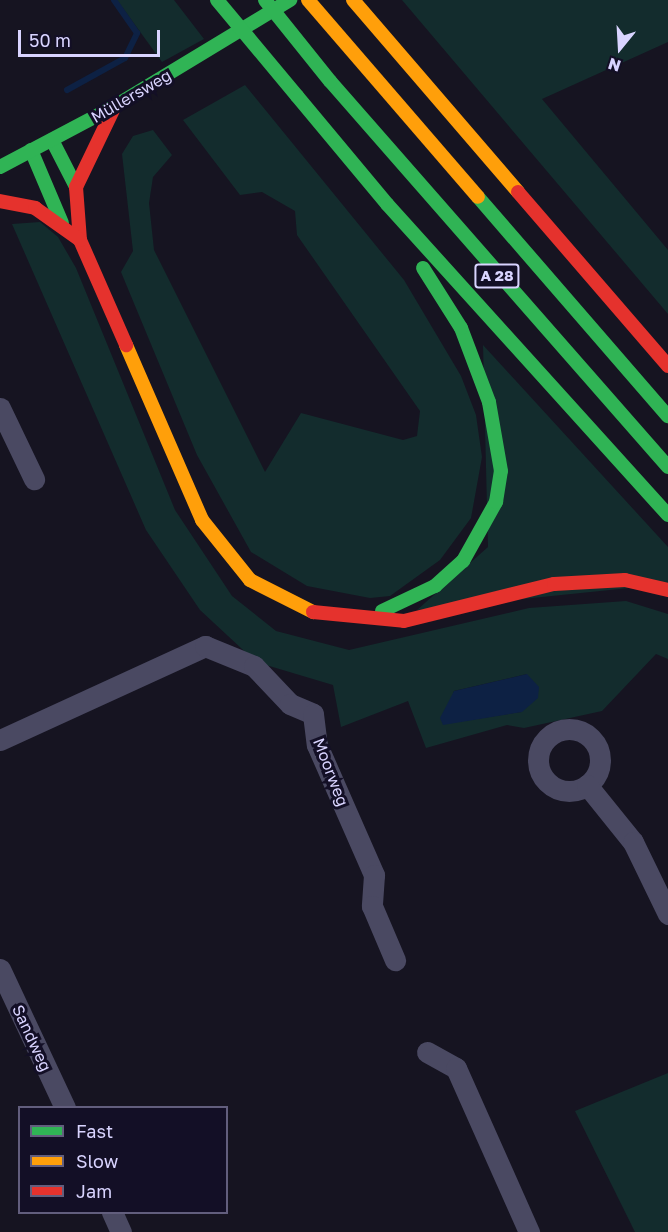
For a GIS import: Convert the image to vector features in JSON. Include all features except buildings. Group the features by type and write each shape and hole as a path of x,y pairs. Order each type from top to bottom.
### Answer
{"main road":[{"path":"217,0 387,204 668,515"},
{"name":"A 28","path":"265,0 330,81 668,467"},
{"name":"Müllersweg","path":"0,167 115,106 290,0"},
{"name":"A 28","path":"308,0 356,59 668,416"},
{"path":"353,0 668,366"},
{"path":"76,187 115,106"},
{"path":"52,140 76,187 80,240 182,481 218,545 250,580 287,603 323,615 404,621 584,581 625,580 668,590"},
{"path":"31,150 62,223"},
{"path":"0,201 35,208 62,223 80,240"},
{"path":"363,618 435,586 463,561 496,502 501,471 489,402 461,328 387,204"}],"street":[{"path":"0,408 34,479"},
{"name":"Moorweg","path":"0,740 205,646 254,666 290,704 313,714 317,745 374,875 372,906 395,960"},
{"path":"587,785 633,842 668,914"},
{"name":"Sandweg","path":"0,969 65,1106"},
{"path":"427,1052 456,1068 529,1232"},
{"path":"113,1214 121,1232"}],"green space":[{"path":"117,0 174,0 204,39 162,62"},
{"path":"402,0 668,0 668,42 542,99 668,250 668,314"},
{"path":"245,85 404,280 461,376 476,415 482,457 471,518 440,560 390,596 370,598 307,586 251,552 197,455 121,272 133,251 122,154 133,136 153,130 172,155 153,177 149,203 154,250 265,472 301,413 403,440 417,436 420,411 297,235 295,211 262,192 240,195 183,120"},
{"path":"40,222 58,237 76,268 175,510 232,596 276,631 349,650 529,608 626,601 668,614 668,659 656,654 602,711 524,728 507,725 426,748 408,701 341,727 333,685 256,662 200,610 146,530 12,224","holes":["527,674 521,712 443,724 454,691"]},
{"path":"483,345 668,547 668,584 417,610 488,547"},
{"path":"668,1073 668,1232 635,1232 575,1111"}],"water":[{"path":"527,674 539,687 538,698 522,712 443,725 440,718 454,691"}],"waterway":[{"path":"67,90 125,58 137,33 114,0"}],"traffic: fast":[{"path":"217,0 297,96"},
{"path":"265,0 330,81"},
{"path":"0,167 115,106 290,0"},
{"path":"330,81 668,467"},
{"path":"297,96 387,204 668,515"},
{"path":"52,140 76,187"},
{"path":"31,150 62,223"},
{"path":"478,197 668,416"},
{"path":"382,611 435,586 463,561 496,502 501,471 489,402 461,328 423,268"}],"traffic: slow":[{"path":"308,0 478,197"},
{"path":"353,0 518,192"},
{"path":"126,345 202,520 250,580 313,612"}],"traffic: jam":[{"path":"115,106 76,187 80,240 126,345"},
{"path":"518,192 668,366"},
{"path":"0,201 35,208 80,240"},
{"path":"313,612 404,621 554,584 625,580 668,590"}]}
